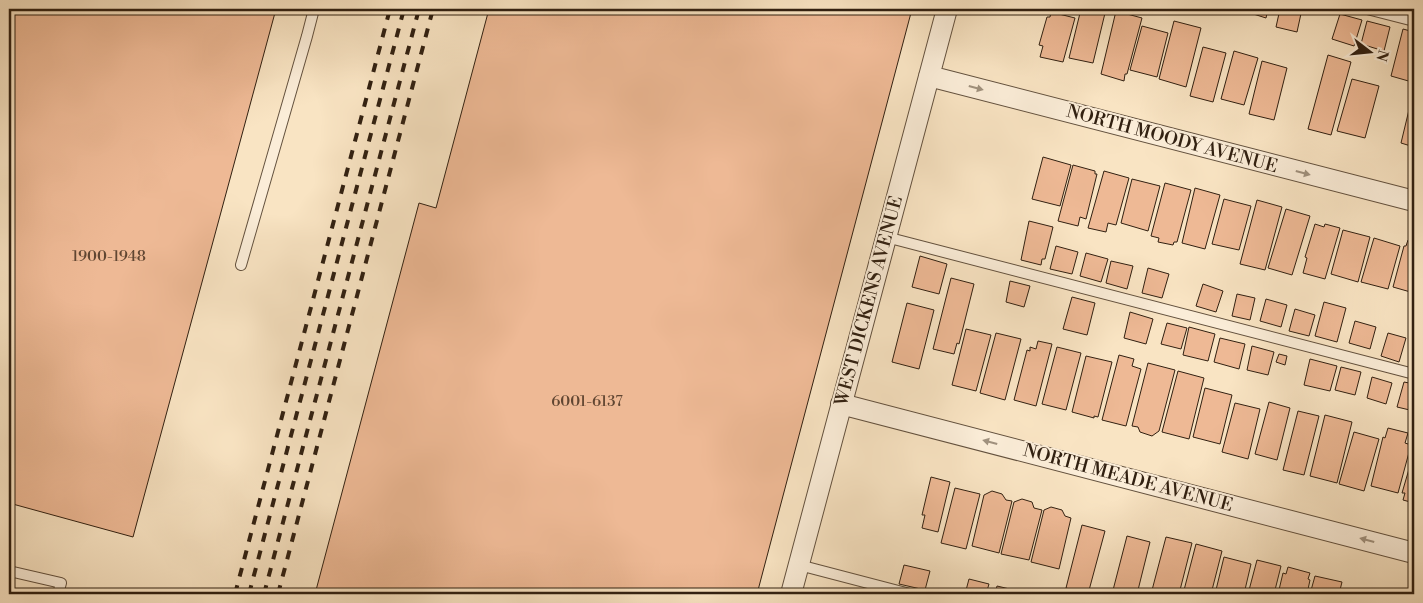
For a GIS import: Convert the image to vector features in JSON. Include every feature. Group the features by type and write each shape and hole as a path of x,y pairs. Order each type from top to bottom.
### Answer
{"street":[{"name":"WEST DICKENS AVENUE","path":"791,594 947,9"},
{"name":"NORTH MOODY AVENUE","path":"929,76 1414,202"},
{"name":"NORTH MEADE AVENUE","path":"842,404 1414,553"}],"lane":[{"path":"241,265 314,9"},
{"path":"1367,9 1414,21"},
{"path":"886,237 1414,374"},
{"path":"799,565 910,594"},
{"path":"9,570 61,583 58,594"}],"building":[{"path":"9,9 276,9 133,537 9,503"},
{"path":"489,9 912,9 757,594 315,594 419,203 436,208"},
{"path":"1081,9 1106,9 1093,63 1069,58"},
{"path":"1245,9 1268,9 1266,18 1244,11"},
{"path":"1280,9 1302,9 1297,32 1276,27"},
{"path":"1116,11 1142,18 1124,81 1101,74"},
{"path":"1051,12 1075,18 1063,62 1040,57 1043,46 1039,45 1047,17 1050,17"},
{"path":"1340,14 1362,20 1354,46 1332,39"},
{"path":"1174,21 1201,28 1186,87 1159,79"},
{"path":"1367,21 1390,27 1384,51 1361,44"},
{"path":"1142,26 1168,33 1157,77 1130,70"},
{"path":"1403,29 1414,32 1414,72 1412,82 1391,76"},
{"path":"1203,47 1226,53 1213,102 1190,96"},
{"path":"1234,51 1258,58 1244,105 1221,99"},
{"path":"1328,55 1351,62 1331,135 1308,129"},
{"path":"1262,61 1287,68 1274,120 1249,114"},
{"path":"1352,79 1379,86 1365,138 1337,131"},
{"path":"1414,89 1414,147 1401,143"},
{"path":"1043,157 1071,165 1060,206 1032,199"},
{"path":"1073,165 1095,171 1095,174 1097,174 1086,219 1080,217 1078,226 1058,221"},
{"path":"1104,171 1129,178 1116,225 1108,223 1106,232 1088,228"},
{"path":"1132,179 1160,186 1148,231 1121,223"},
{"path":"1165,183 1191,190 1177,242 1174,242 1173,245 1158,242 1159,238 1151,236"},
{"path":"1195,188 1220,195 1205,249 1182,243"},
{"path":"1224,199 1251,206 1239,250 1212,244"},
{"path":"1257,200 1282,207 1265,270 1240,264"},
{"path":"1286,209 1310,216 1292,275 1268,268"},
{"path":"1029,221 1053,227 1045,259 1042,259 1041,265 1021,260"},
{"path":"1315,224 1324,227 1325,224 1340,228 1325,279 1303,273 1307,258 1305,257"},
{"path":"1343,230 1370,237 1358,282 1331,274"},
{"path":"1374,238 1400,246 1388,289 1361,282"},
{"path":"1408,240 1414,242 1414,293 1393,287 1404,246 1406,246"},
{"path":"1056,246 1078,252 1072,274 1050,269"},
{"path":"1086,253 1108,259 1101,282 1080,276"},
{"path":"920,256 947,264 939,294 912,287"},
{"path":"1111,261 1133,266 1127,289 1106,283"},
{"path":"1148,268 1169,274 1162,298 1142,293"},
{"path":"951,278 974,284 959,344 957,343 954,354 933,349"},
{"path":"1010,281 1030,286 1024,307 1006,302"},
{"path":"1203,284 1223,291 1216,312 1196,306"},
{"path":"1237,294 1255,298 1250,320 1232,316"},
{"path":"1072,297 1095,303 1087,335 1063,329"},
{"path":"1266,299 1287,305 1281,327 1260,321"},
{"path":"1324,302 1346,308 1337,342 1315,336"},
{"path":"907,303 934,310 919,369 892,362"},
{"path":"1295,309 1315,315 1309,336 1289,331"},
{"path":"1130,312 1153,319 1146,344 1124,338"},
{"path":"1355,321 1376,327 1370,349 1349,343"},
{"path":"1167,323 1187,328 1181,349 1161,344"},
{"path":"1189,327 1215,334 1208,361 1183,355"},
{"path":"966,329 991,335 976,391 952,385"},
{"path":"996,333 1021,339 1005,400 980,393"},
{"path":"1388,333 1406,338 1399,362 1381,356"},
{"path":"1220,338 1245,344 1239,369 1214,362"},
{"path":"1038,341 1052,344 1036,406 1014,400 1027,350 1030,351 1030,347 1036,349"},
{"path":"1252,346 1274,352 1268,375 1247,370"},
{"path":"1057,347 1081,353 1066,410 1042,404"},
{"path":"1279,354 1287,356 1285,365 1276,362"},
{"path":"1119,355 1134,359 1132,366 1141,369 1126,426 1102,420"},
{"path":"1086,356 1112,362 1098,417 1094,416 1094,418 1072,412"},
{"path":"1310,359 1337,366 1330,391 1304,385"},
{"path":"1148,363 1175,370 1159,431 1152,436 1140,432 1138,427 1132,426"},
{"path":"1341,367 1361,372 1355,395 1335,390"},
{"path":"1178,371 1204,378 1189,439 1162,432"},
{"path":"1372,377 1392,383 1386,404 1367,398"},
{"path":"1404,382 1414,384 1414,411 1397,407"},
{"path":"1205,388 1232,395 1220,444 1193,437"},
{"path":"1269,402 1290,408 1277,460 1255,454"},
{"path":"1235,403 1260,409 1248,459 1222,452"},
{"path":"1298,411 1319,416 1304,475 1283,470"},
{"path":"1325,415 1352,422 1337,483 1310,476"},
{"path":"1388,428 1408,433 1405,443 1411,445 1398,493 1371,486 1383,437 1385,438"},
{"path":"1354,432 1379,439 1364,491 1339,484"},
{"path":"1414,452 1414,503 1403,500 1405,493 1402,493"},
{"path":"931,477 950,482 938,532 922,528 925,515 922,515"},
{"path":"955,488 980,494 966,549 941,543"},
{"path":"992,491 1002,494 1006,500 1012,501 999,553 972,546 984,495"},
{"path":"1022,499 1032,502 1034,508 1042,510 1029,560 1001,554 1014,502"},
{"path":"1051,507 1062,510 1065,516 1071,518 1059,569 1031,562 1044,510"},
{"path":"1082,525 1105,531 1088,594 1066,588"},
{"path":"1127,536 1150,542 1137,594 1112,594"},
{"path":"1166,537 1192,543 1179,594 1151,594"},
{"path":"1196,544 1222,551 1211,594 1183,594"},
{"path":"1224,557 1251,564 1244,594 1215,594"},
{"path":"1257,560 1281,566 1274,594 1248,594"},
{"path":"904,565 930,571 925,590 899,584"},
{"path":"1288,567 1310,573 1307,594 1278,594 1283,573 1286,574"},
{"path":"1315,576 1342,582 1339,594 1310,594"},
{"path":"969,579 989,584 986,594 965,594"},
{"path":"997,586 1018,591 1017,594 995,594"},
{"path":"1343,589 1365,594 1342,594"}],"railway":[{"path":"235,594 390,9"},
{"path":"249,594 404,9"},
{"path":"264,594 419,9"},
{"path":"278,594 433,9"}]}
